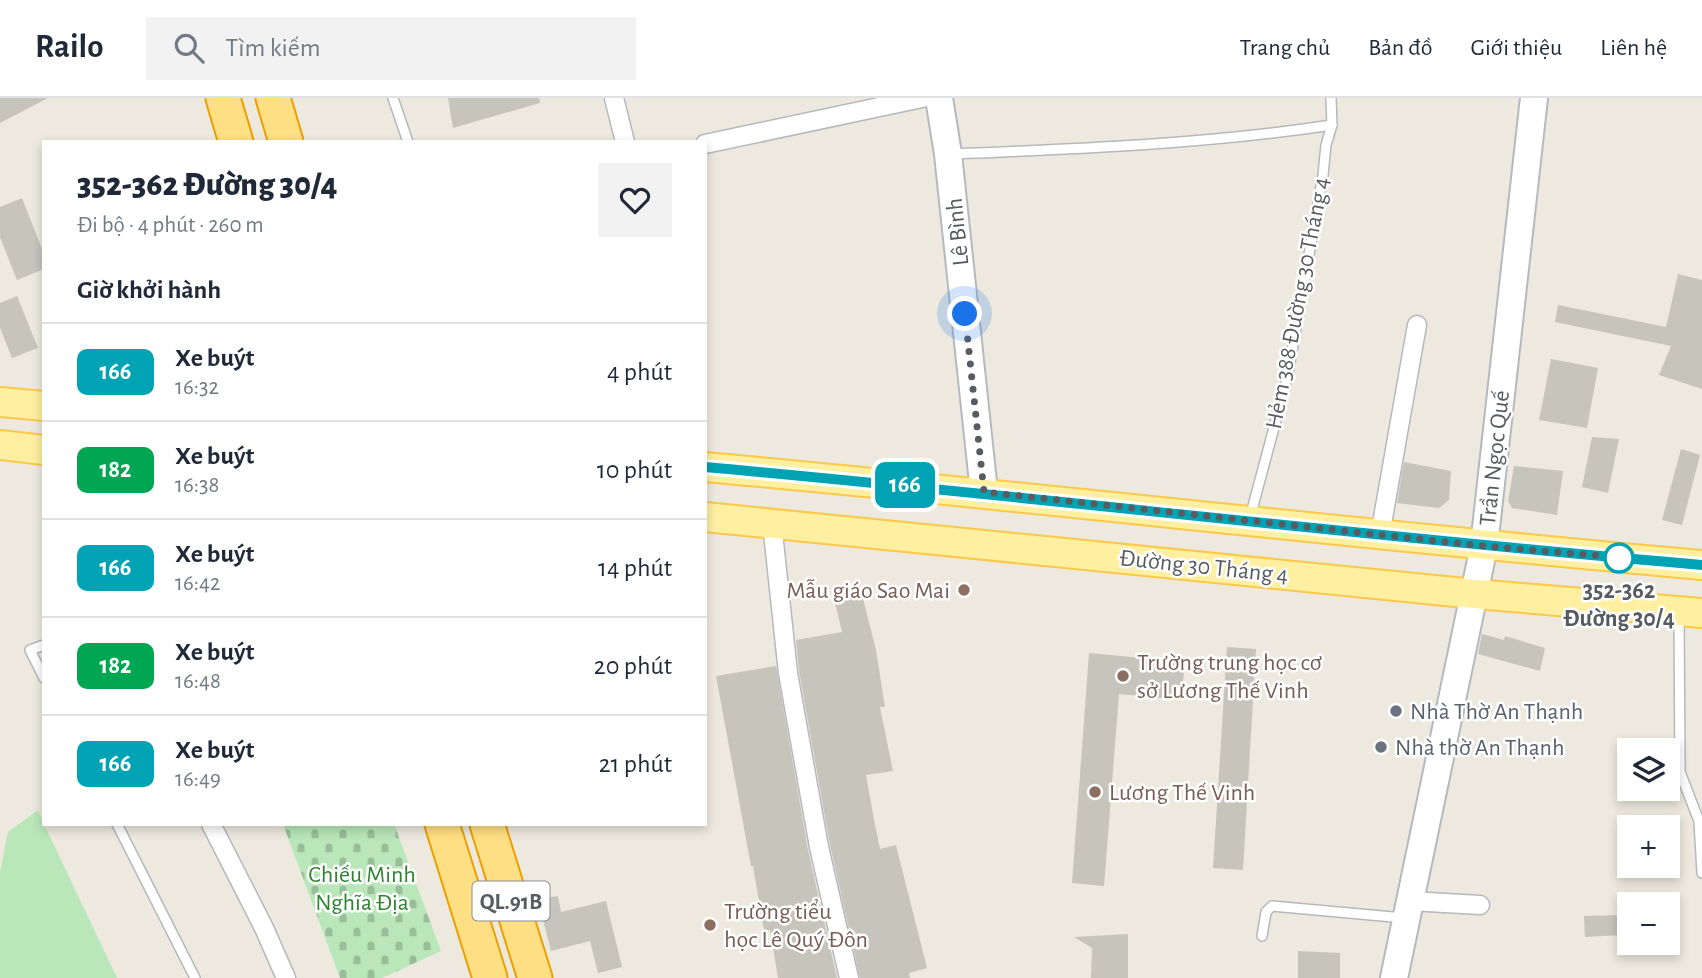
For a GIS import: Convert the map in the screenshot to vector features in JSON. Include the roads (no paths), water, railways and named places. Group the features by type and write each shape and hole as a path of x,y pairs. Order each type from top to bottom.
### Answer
{"highway":[{"path":"223,98 235,140"},
{"path":"273,98 285,140"},
{"name":"QL.91B","path":"443,826 490,978"},
{"name":"QL.91B","path":"488,826 535,978"}],"main road":[{"path":"0,402 42,406"},
{"path":"0,445 42,450"},
{"name":"Đường 30 Tháng 4","path":"707,467 984,492 1484,546 1702,565"},
{"name":"Đường 30 Tháng 4","path":"707,517 1691,613"}],"street":[{"path":"614,98 624,140"},
{"path":"707,144 922,98"},
{"name":"Lê Bình","path":"939,98 948,154 984,492"},
{"name":"Trần Ngọc Quế","path":"1394,978 1484,546 1534,98"},
{"path":"1380,535 1416,325"},
{"path":"772,523 788,673 819,847 849,978"},
{"path":"212,826 264,928 286,978"},
{"path":"1409,909 1480,905"}],"lane":[{"path":"393,98 407,140"},
{"name":"Hẻm 388 Đường 30 Tháng 4","path":"1254,521 1254,502 1287,379 1326,145 1332,125 1331,98"},
{"path":"948,154 1095,148 1255,137 1332,125"},
{"path":"1691,613 1680,772 1699,821 1702,873"},
{"path":"42,646 30,649 42,674"},
{"path":"118,826 195,978"},
{"path":"1262,936 1266,912 1272,906 1409,909"}],"place":[{"name":"352-362 Đường 30/4","path":"1619,558"},
{"name":"Mẫu giáo Sao Mai","path":"964,590"},
{"name":"Trường trung học cơ sở Lương Thế Vinh","path":"1123,676"},
{"name":"Nhà Thờ An Thạnh","path":"1396,711"},
{"name":"Nhà thờ An Thạnh","path":"1381,747"},
{"name":"Lương Thế Vinh","path":"1095,792"},
{"name":"Trường tiểu học Lê Quý Đôn","path":"710,925"}],"park label":[{"name":"Chiếu Minh Nghĩa Địa","path":"362,888"}]}
